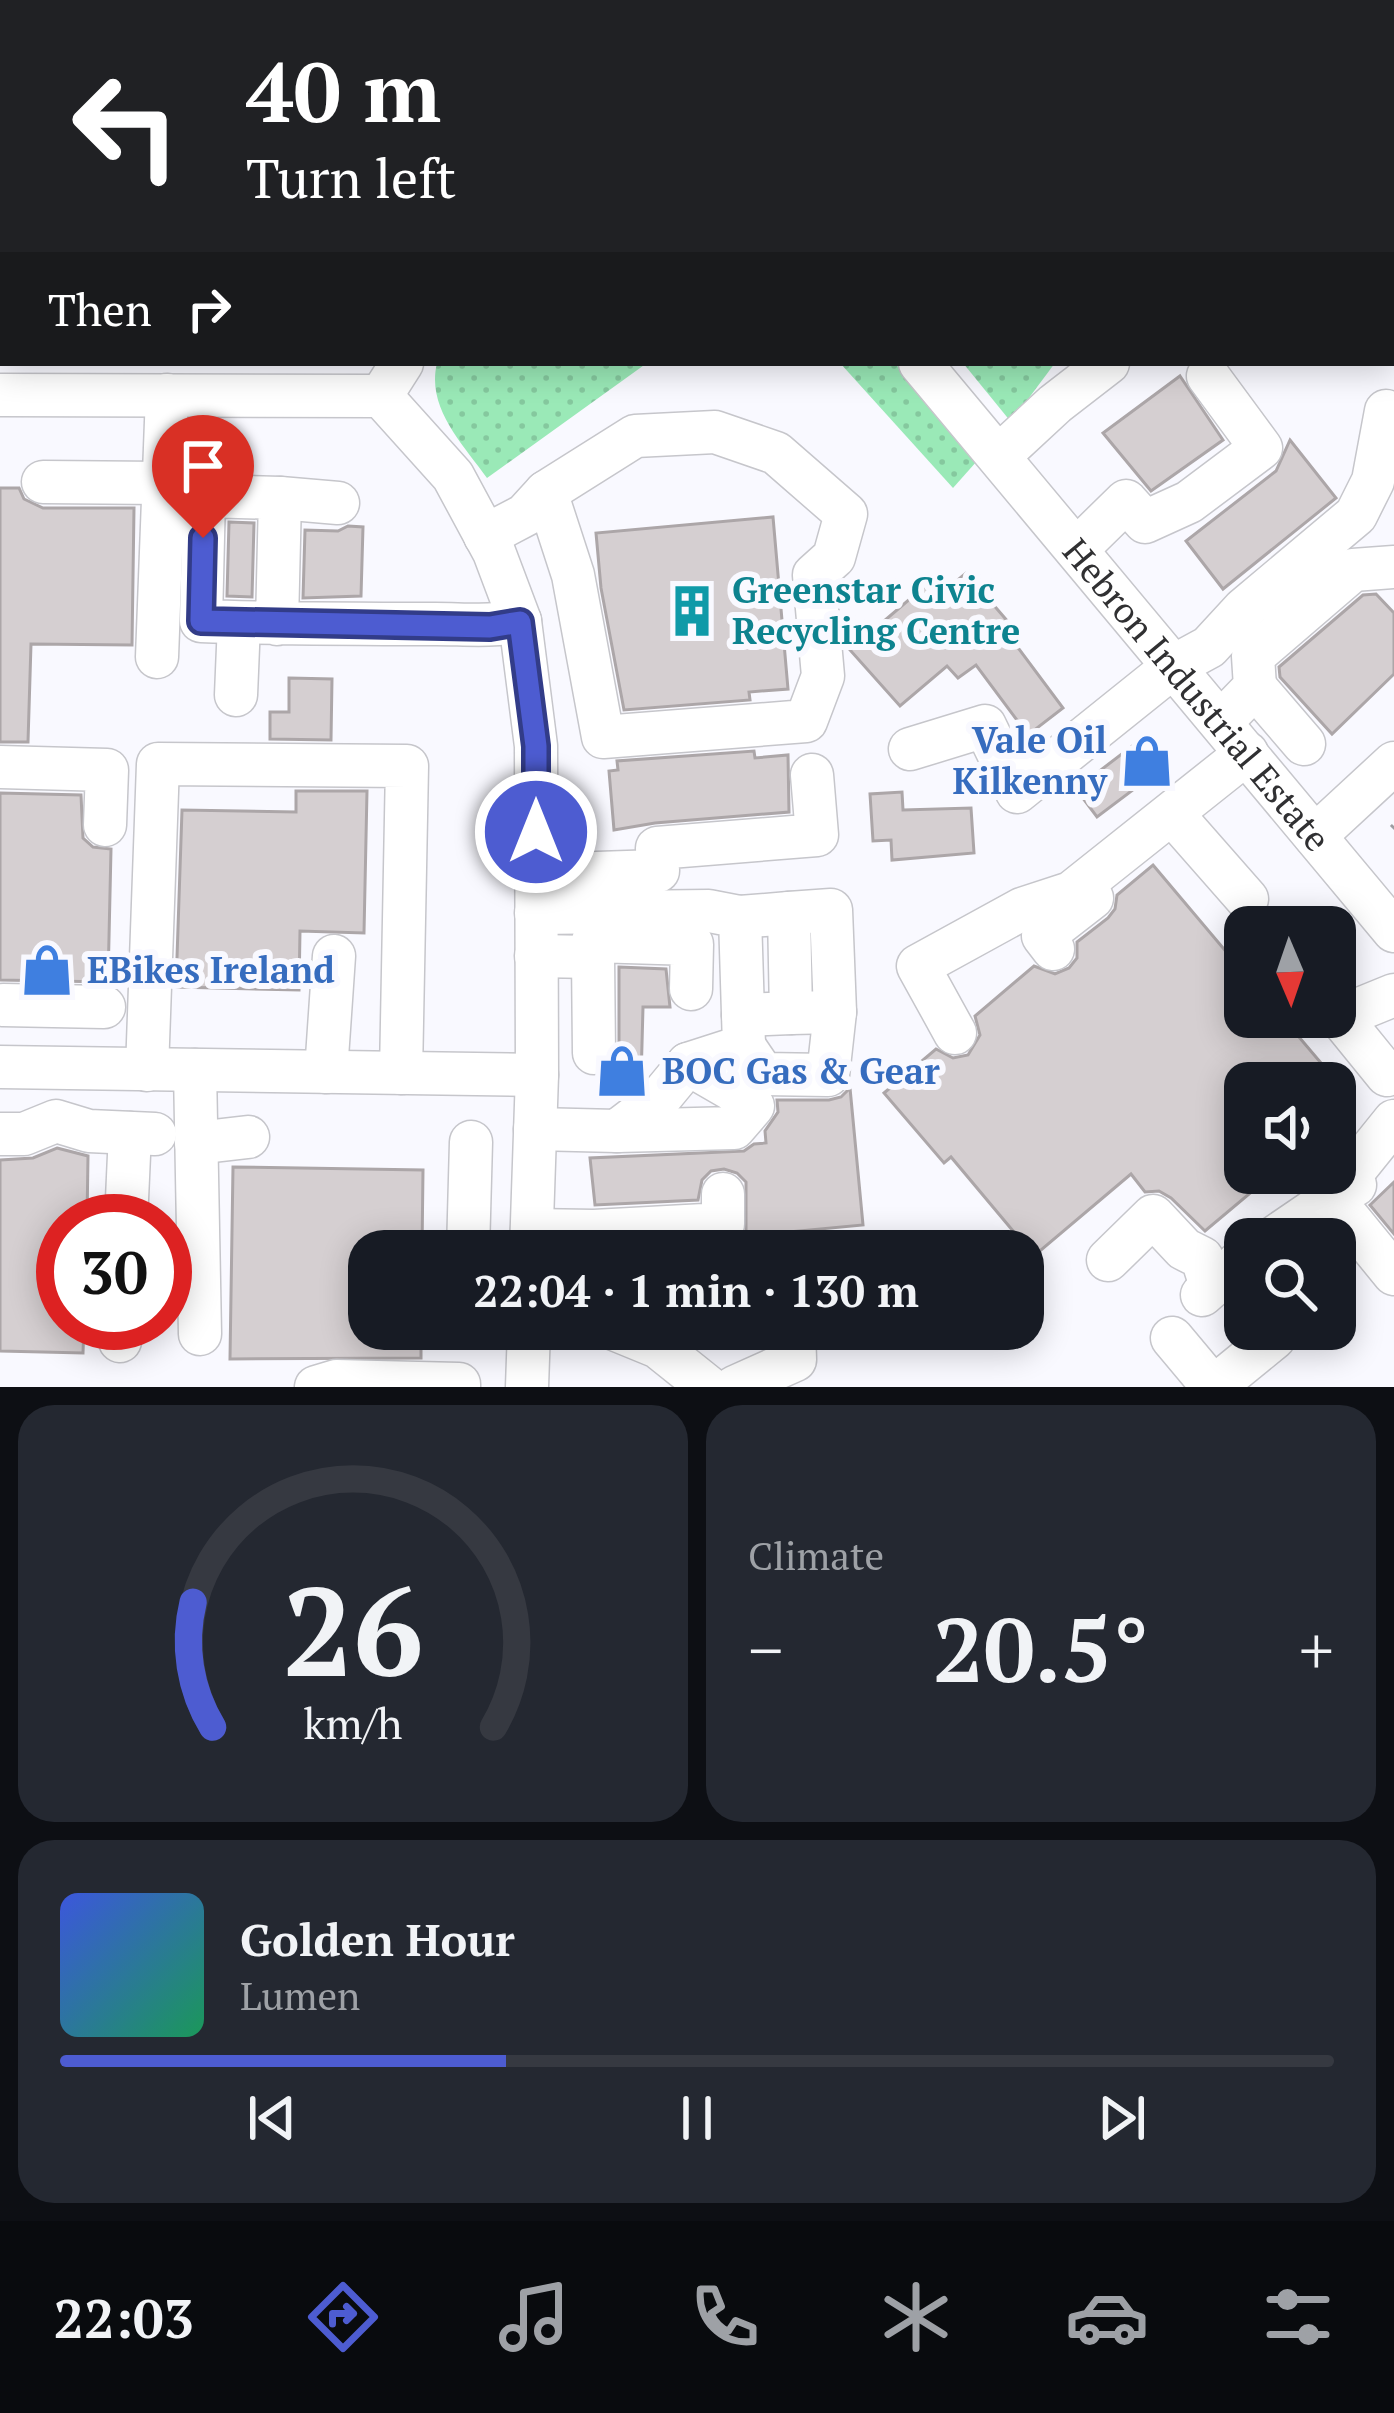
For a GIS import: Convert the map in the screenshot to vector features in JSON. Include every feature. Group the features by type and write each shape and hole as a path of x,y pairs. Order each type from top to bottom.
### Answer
{"street":[{"name":"Hebron Industrial Estate","path":"922,366 1394,931"},
{"path":"999,456 1104,366"},
{"path":"1077,549 1115,488 1145,522 1189,502 1262,448 1208,376"},
{"path":"0,394 166,395 245,379 392,379 454,476 520,622 536,746 532,1230"},
{"path":"157,657 166,395"},
{"path":"910,749 985,726 1017,792 1174,666 1209,647 1244,609 1356,514 1373,482 1386,411"},
{"path":"485,536 525,515 546,492 635,436 715,432 776,453 845,514 834,557 814,575 823,676 806,721 603,737 573,575 546,492"},
{"path":"43,482 164,483"},
{"path":"338,503 204,496 201,621 490,627 520,622"},
{"path":"236,695 258,623 280,498"},
{"path":"1054,949 1043,936 1182,825 1241,747 1255,688 1253,656 1353,570 1394,567"},
{"path":"526,664 592,659"},
{"path":"1255,688 1304,744"},
{"path":"955,1033 918,966 1022,909 1071,893 1241,747"},
{"path":"1315,836 1394,763"},
{"path":"147,1070 158,764 384,765 406,766 401,1073"},
{"path":"0,767 107,770 105,825"},
{"path":"536,894 658,871 657,848 817,836 812,775"},
{"path":"1182,825 1250,906"},
{"path":"536,894 740,917 831,910 836,1012 828,1075 764,1074 744,1031 740,917"},
{"path":"789,913 791,1013"},
{"path":"595,1053 593,941 692,944 692,989"},
{"path":"326,1072 334,956"},
{"path":"536,956 593,957"},
{"path":"1356,1008 1394,995"},
{"path":"104,1007 1,1004 1,1067 537,1075"},
{"path":"616,1131 659,1099 688,1064 744,1031 791,1013 836,1012"},
{"path":"1356,1036 1388,1076"},
{"path":"535,1129 734,1128 753,1106 688,1064"},
{"path":"56,1121 59,1069"},
{"path":"137,1194 195,1070"},
{"path":"0,1134 25,1134 56,1121 89,1132 248,1137"},
{"path":"1332,1198 1394,1121"},
{"path":"160,1137 200,1334"},
{"path":"469,1230 471,1142"},
{"path":"1303,1218 1394,1162"},
{"path":"612,1230 723,1224 723,1194"},
{"path":"1332,1198 1394,1274"},
{"path":"1108,1260 1153,1216 1184,1249 1202,1258 1206,1290 1224,1275"},
{"path":"1172,1338 1231,1382 1262,1350"},
{"path":"527,1387 528,1350"},
{"path":"681,1350 708,1387"},
{"path":"735,1387 795,1360 795,1350"},
{"path":"316,1387 336,1381 459,1387"}],"green space":[{"path":"437,366 643,366 487,478 442,410"},
{"path":"843,366 898,366 977,461 953,488"},
{"path":"965,366 1053,366 1011,422"}],"building":[{"path":"1180,376 1223,440 1151,491 1103,433"},
{"path":"1290,440 1336,498 1223,589 1186,541 1276,471"},
{"path":"0,488 19,488 24,499 43,508 134,508 132,645 31,644 28,742 0,742"},
{"name":"Greenstar Civic Recycling Centre","path":"773,517 788,689 749,692 750,700 624,710 601,588 596,533"},
{"path":"229,522 254,523 252,597 227,596"},
{"path":"363,527 361,596 303,598 305,530 338,531"},
{"path":"966,573 1016,631 1010,637 1063,708 1028,735 976,665 958,678 947,666 900,706 850,650 925,586 936,598"},
{"path":"1376,594 1394,613 1394,674 1332,734 1280,677 1279,667 1363,595"},
{"path":"289,678 332,679 331,740 270,739 270,712 289,712"},
{"path":"1140,740 1162,768 1097,817 1076,789"},
{"path":"754,751 755,758 788,755 789,812 614,830 609,771 618,770 617,761"},
{"path":"296,791 367,791 364,933 300,931 299,990 176,987 182,810 296,812"},
{"path":"902,792 903,810 971,808 974,853 892,860 891,840 873,841 870,794"},
{"path":"0,793 81,795 83,838 93,847 111,849 108,982 0,980"},
{"path":"1153,865 1224,949 1224,1038 1300,1038 1320,1062 1224,1062 1224,1194 1249,1194 1205,1231 1171,1198 1159,1191 1145,1192 1131,1174 1044,1248 1044,1230 1012,1230 951,1157 944,1163 884,1093 936,1049 953,1058 968,1055 980,1035 975,1016 1034,966 1055,974 1069,968 1077,958 1077,942 1108,918 1117,895"},
{"path":"619,967 666,969 670,1007 643,1007 641,1081 603,1085 603,1076 616,1066 619,1054"},
{"path":"850,1088 863,1225 746,1230 746,1182 724,1169 711,1171 702,1180 698,1200 595,1205 590,1158 744,1151 766,1143 765,1131 778,1112 777,1100 841,1097"},
{"path":"57,1148 88,1156 87,1194 36,1194 36,1350 83,1353 0,1351 0,1160 33,1158"},
{"path":"233,1167 423,1170 422,1230 348,1230 348,1350 421,1350 421,1358 230,1359"},
{"path":"1394,1182 1394,1234 1370,1205"}],"place":[{"name":"Greenstar Civic Recycling Centre","path":"692,611"},
{"name":"Vale Oil Kilkenny","path":"1147,761"},
{"name":"EBikes Ireland","path":"47,970"},
{"name":"BOC Gas & Gear","path":"622,1071"}],"route":[{"path":"203,538 201,621 490,627 520,622 536,746 536,832"}]}
